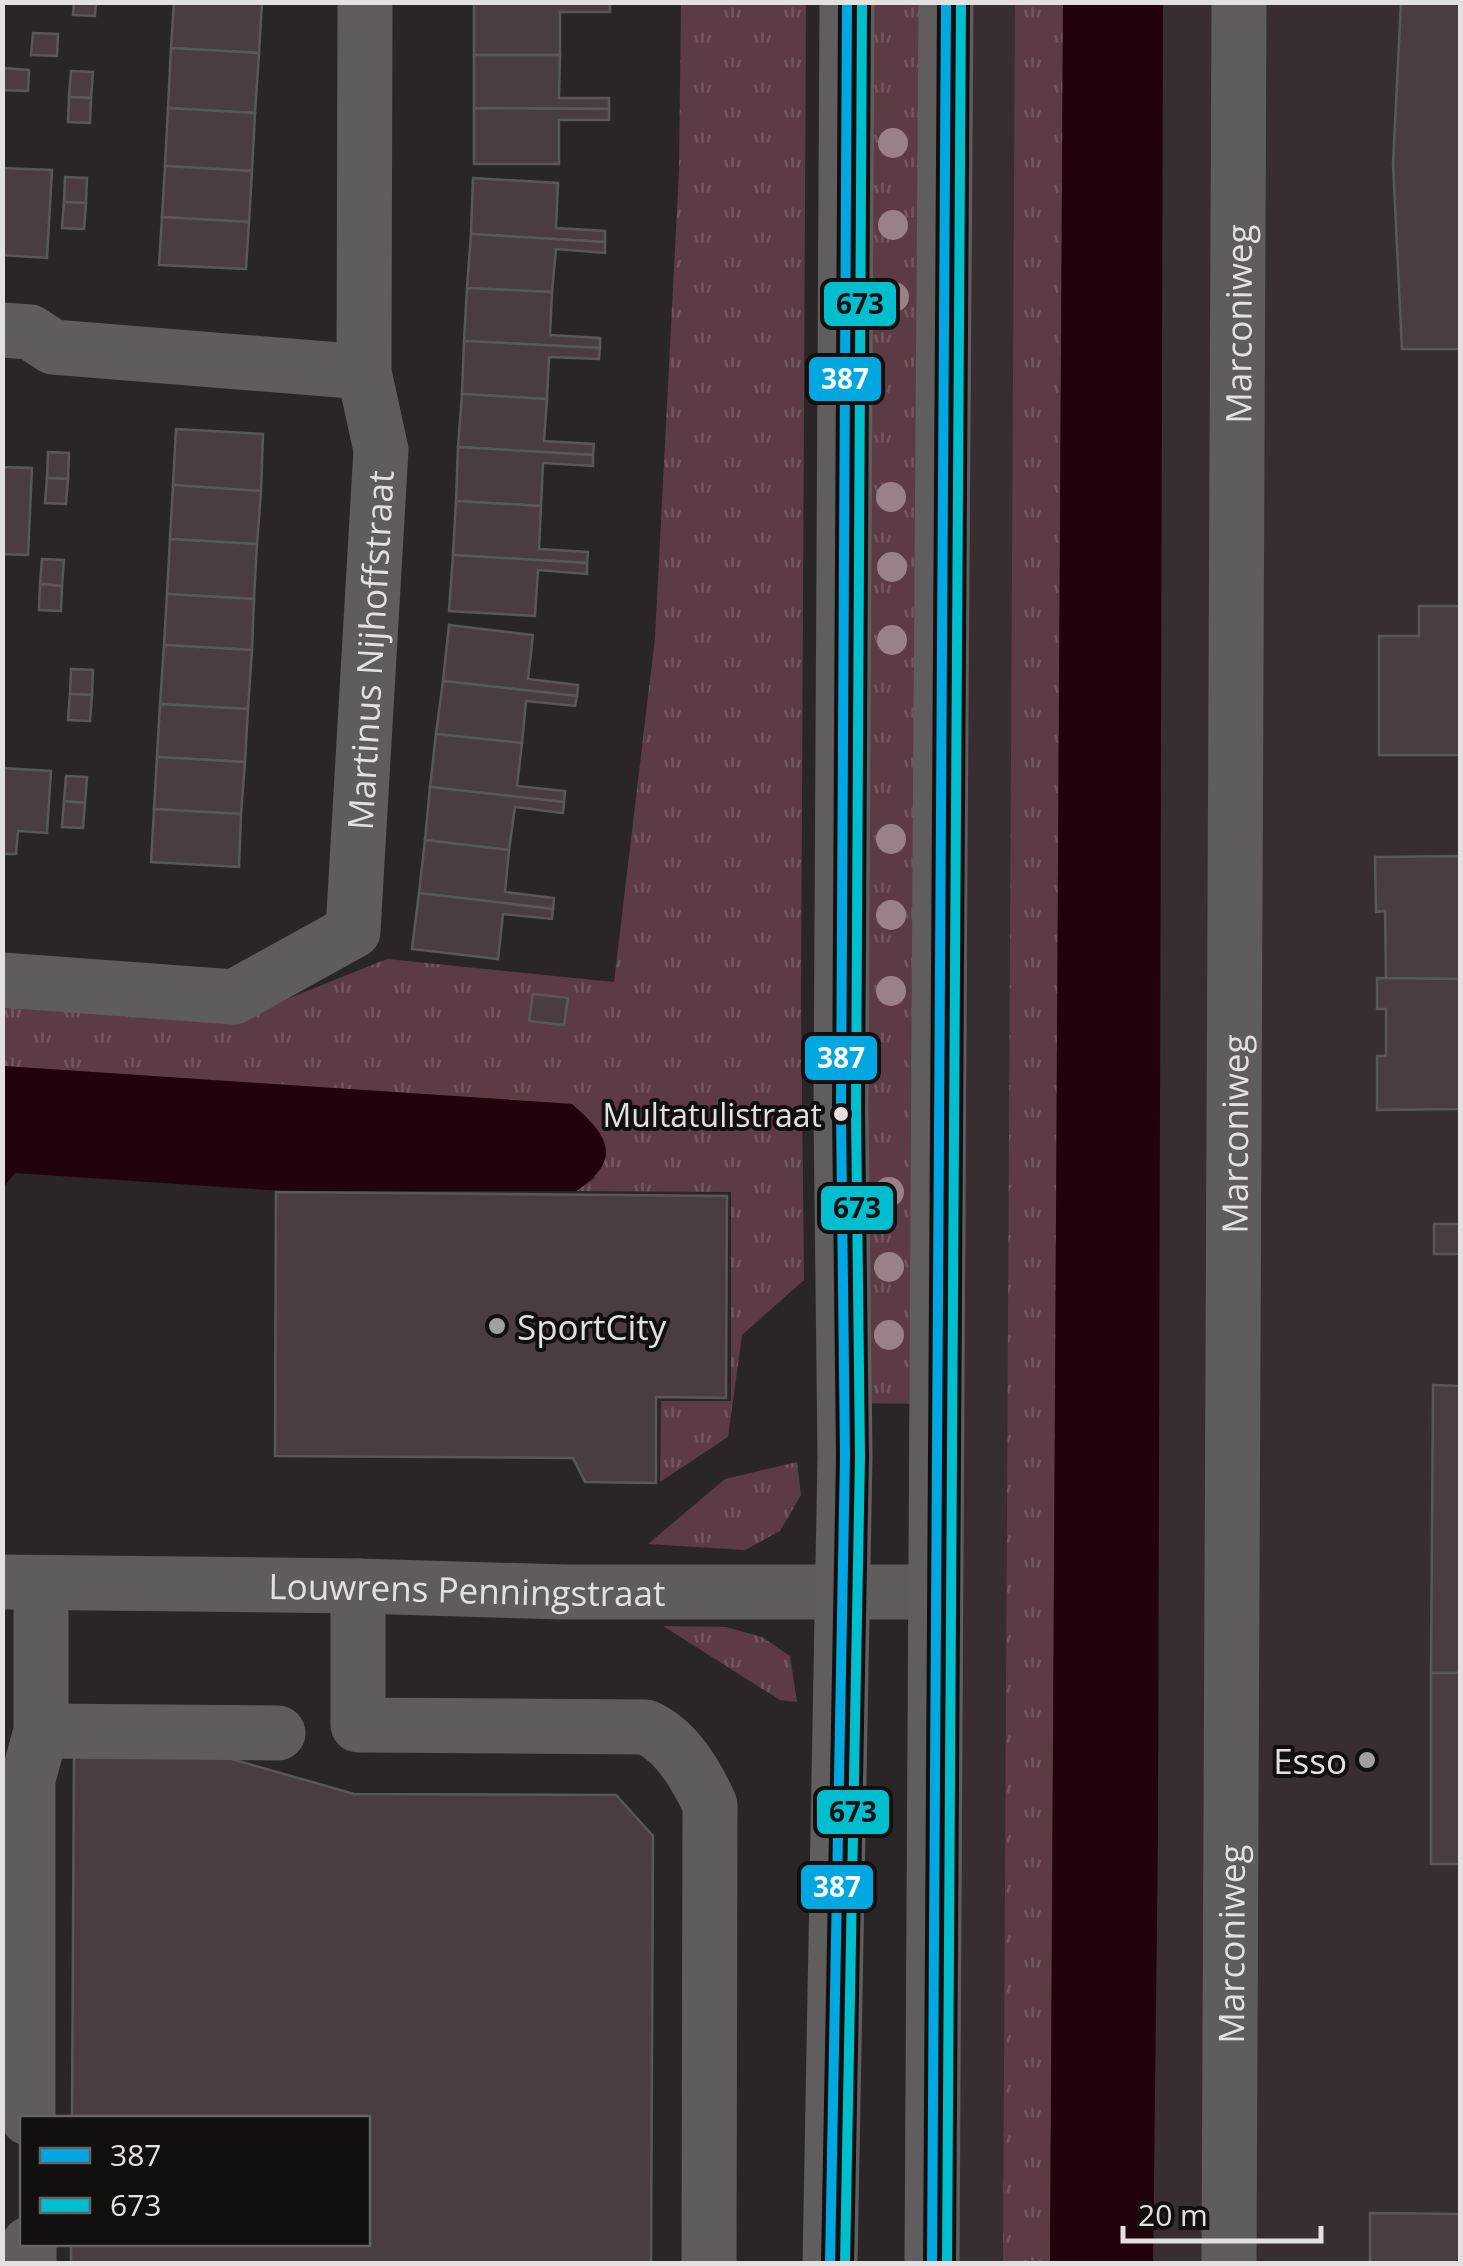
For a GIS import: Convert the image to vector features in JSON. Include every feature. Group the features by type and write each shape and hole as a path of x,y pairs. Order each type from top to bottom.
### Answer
{"main road":[{"path":"830,2264 844,1594 841,1092 847,2"},
{"path":"932,2264 946,2"}],"street":[{"name":"Martinus Nijhoffstraat","path":"2,980 234,997 353,931 380,450 364,372 365,2"},
{"name":"Marconiweg","path":"1228,2264 1239,2"},
{"path":"2,330 30,332 53,347 364,372"},
{"path":"22,1583 40,1730 28,1779 28,2116"},
{"name":"Louwrens Penningstraat","path":"22,1583 564,1592 934,1592"},
{"path":"358,1586 358,1726 646,1727 665,1736 702,1788 710,1805 708,2264"},
{"path":"40,1730 278,1733"}],"shaded area":[{"path":"966,3 1460,3 1460,2263 957,2263"},
{"path":"1063,3 1163,3 1158,1835 1153,2264 1050,2263"},
{"path":"3,1066 572,1104 602,1137 605,1158 601,1168 576,1191 282,1191 15,1173 3,1188"}],"green space":[{"path":"922,2 915,1404 862,1403 869,3"},
{"path":"1063,2 1050,2263 1003,2264 1015,3"},
{"path":"681,3 806,3 801,1000 804,1280 742,1335 728,1437 660,1482 661,1401 731,1401 731,1192 576,1191 595,1178 572,1104 3,1066 2,1005 237,1019 387,959 614,982 655,638 679,171"},
{"path":"797,1462 801,1495 780,1531 745,1550 648,1544 725,1479"},
{"path":"663,1626 726,1627 762,1637 790,1656 797,1702 780,1700"}],"building":[{"path":"74,2 96,2 95,16 73,15"},
{"path":"174,2 262,2 259,53 171,48"},
{"path":"474,2 610,2 610,12 560,12 560,55 474,55"},
{"path":"1401,2 1460,2 1460,349 1402,349 1393,164"},
{"path":"33,33 58,34 57,56 31,55"},
{"path":"171,48 259,53 255,113 168,108"},
{"path":"474,55 560,55 559,98 609,98 609,109 474,108"},
{"path":"3,68 29,70 28,91 2,90"},
{"path":"71,71 93,72 91,98 69,97"},
{"path":"69,97 91,98 90,123 68,122"},
{"path":"168,108 255,113 252,171 165,166"},
{"path":"474,108 609,109 609,120 559,120 559,164 474,164"},
{"path":"165,166 252,171 249,222 162,217"},
{"path":"2,168 52,170 47,258 2,255"},
{"path":"65,177 87,178 86,203 64,202"},
{"path":"473,178 558,183 556,228 605,231 605,242 471,234"},
{"path":"64,202 86,203 84,229 62,228"},
{"path":"162,217 249,222 246,269 159,265"},
{"path":"471,234 605,242 605,253 556,249 552,292 467,288"},
{"path":"467,288 552,292 550,335 600,338 600,348 464,341"},
{"path":"464,341 600,348 599,359 549,357 547,399 462,394"},
{"path":"462,394 547,399 544,441 594,444 593,455 458,447"},
{"path":"176,429 263,434 261,491 173,485"},
{"path":"2,444 3,467 32,468 28,555 2,554"},
{"path":"458,447 593,455 593,466 543,463 541,506 456,501"},
{"path":"48,452 69,453 68,479 47,478"},
{"path":"47,478 68,479 66,504 45,503"},
{"path":"173,485 261,491 257,544 170,539"},
{"path":"456,501 541,506 539,549 588,552 587,563 453,555"},
{"path":"170,539 257,544 254,599 167,594"},
{"path":"453,555 587,563 587,574 538,570 535,616 449,611"},
{"path":"42,559 64,560 62,586 40,584"},
{"path":"40,584 62,586 61,611 39,610"},
{"path":"167,594 254,599 252,650 164,645"},
{"path":"1419,606 1460,606 1460,755 1379,755 1379,636 1419,636"},
{"path":"449,625 533,635 528,679 578,685 577,696 443,681"},
{"path":"164,645 252,650 248,709 160,704"},
{"path":"71,669 93,670 92,695 70,694"},
{"path":"443,681 577,696 575,706 526,701 522,743 436,734"},
{"path":"70,694 92,695 90,721 68,720"},
{"path":"160,704 248,709 245,762 157,757"},
{"path":"436,734 522,743 517,786 565,791 564,802 430,787"},
{"path":"157,757 245,762 241,814 154,809"},
{"path":"2,768 51,771 47,833 18,831 16,854 2,854"},
{"path":"66,776 87,777 85,803 64,801"},
{"path":"430,787 564,802 563,813 515,807 509,850 425,840"},
{"path":"64,801 85,803 83,828 62,827"},
{"path":"154,809 241,814 239,867 151,862"},
{"path":"425,840 509,850 505,892 554,898 553,909 419,893"},
{"path":"1460,856 1460,979 1386,978 1385,911 1376,912 1375,857"},
{"path":"419,893 553,909 552,919 503,914 498,959 412,949"},
{"path":"1377,978 1460,979 1460,1109 1377,1110 1377,1056 1386,1056 1386,1009 1377,1009"},
{"path":"533,994 568,998 564,1025 529,1021"},
{"path":"276,1192 727,1196 726,1398 656,1397 656,1483 585,1482 573,1458 275,1456"},
{"path":"1434,1224 1460,1224 1460,1254 1434,1254"},
{"path":"1433,1385 1460,1386 1460,1673 1431,1673"},
{"path":"1431,1673 1460,1673 1460,1864 1431,1864"},
{"path":"207,1752 354,1794 616,1795 653,1836 651,2264 71,2264 71,2246 370,2246 370,2116 72,2116 74,1753"},
{"path":"1370,2213 1460,2214 1460,2264 1370,2264"}],"transit line":[{"name":"387","path":"830,2264 845,1456 841,1112 847,2"},
{"name":"673","path":"845,2264 860,1456 856,1112 862,2"},
{"name":"387","path":"932,2264 946,2"},
{"name":"673","path":"947,2264 961,2"}],"place":[{"name":"Multatulistraat","path":"841,1114"},
{"name":"SportCity","path":"497,1326"},
{"name":"Esso","path":"1367,1760"}]}
